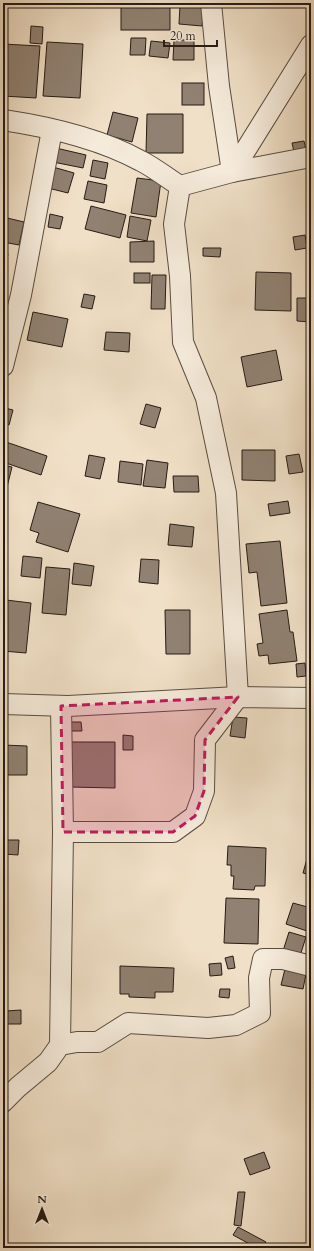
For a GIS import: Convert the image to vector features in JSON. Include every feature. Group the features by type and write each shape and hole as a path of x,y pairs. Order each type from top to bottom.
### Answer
{"street":[{"path":"211,3 219,86 232,172"},
{"path":"232,172 311,45"},
{"path":"3,120 52,130 70,132 142,161 180,186 232,172 311,157"},
{"path":"3,366 21,295 52,130"},
{"path":"63,832 173,832 196,816 204,791 205,740 238,697 226,493 206,398 183,342 180,276 174,224 180,186"},
{"path":"3,704 61,706 238,697 311,698"},
{"path":"3,1102 18,1087 48,1062 60,1045 63,832 61,706"},
{"path":"60,1045 77,1042 98,1042 128,1023 208,1028 236,1025 260,1013 259,978 263,959 283,959 311,966"}],"highlighted area":[{"path":"238,697 205,740 204,791 195,816 173,832 63,832 61,706"}],"building":[{"path":"180,5 204,7 202,26 179,24"},
{"path":"121,6 170,6 170,30 121,30"},
{"path":"31,26 43,27 42,44 30,43"},
{"path":"131,38 146,38 145,55 130,55"},
{"path":"174,40 194,40 194,60 173,60"},
{"path":"151,41 170,43 168,58 149,56"},
{"path":"47,42 83,44 80,98 43,96"},
{"path":"3,44 40,46 36,98 3,96"},
{"path":"182,83 204,83 204,105 182,105"},
{"path":"113,112 138,118 132,142 107,135"},
{"path":"147,114 183,114 183,153 146,153"},
{"path":"304,141 306,150 294,152 292,143"},
{"path":"56,148 86,155 83,168 53,162"},
{"path":"93,160 108,163 105,179 90,176"},
{"path":"53,167 74,173 68,193 48,188"},
{"path":"137,178 161,181 156,217 131,213"},
{"path":"88,181 107,185 104,203 84,199"},
{"path":"91,206 126,215 120,238 85,229"},
{"path":"50,214 63,217 60,229 48,227"},
{"path":"130,216 151,220 147,241 127,237"},
{"path":"3,217 24,222 19,245 3,242"},
{"path":"305,235 307,248 295,250 293,237"},
{"path":"154,241 154,262 130,262 130,242"},
{"path":"203,248 221,248 220,257 203,256"},
{"path":"3,253 8,254 3,274"},
{"path":"256,272 291,273 291,311 255,310"},
{"path":"134,273 150,273 150,283 134,283"},
{"path":"152,275 166,275 165,309 151,309"},
{"path":"84,294 95,296 92,309 81,307"},
{"path":"297,298 311,298 311,322 297,321"},
{"path":"33,312 68,319 62,347 27,340"},
{"path":"106,332 130,333 129,352 104,350"},
{"path":"276,350 282,380 247,387 241,357"},
{"path":"146,404 161,408 155,428 140,424"},
{"path":"5,408 13,410 9,425 3,423"},
{"path":"6,442 47,456 41,475 3,462 3,449"},
{"path":"242,450 275,450 275,481 242,480"},
{"path":"299,454 303,472 289,474 286,456"},
{"path":"89,455 105,458 100,479 85,476"},
{"path":"147,460 168,463 165,488 143,486"},
{"path":"120,461 143,464 141,485 118,482"},
{"path":"3,465 12,467 7,487 3,486"},
{"path":"173,476 198,476 199,492 174,492"},
{"path":"288,501 290,513 270,516 268,504"},
{"path":"38,502 80,514 68,552 36,542 39,533 30,530"},
{"path":"170,524 194,527 192,547 168,545"},
{"path":"280,541 287,603 261,606 257,572 249,573 246,544"},
{"path":"23,556 42,558 40,578 21,576"},
{"path":"141,559 159,560 158,584 139,582"},
{"path":"74,563 94,566 91,586 72,584"},
{"path":"46,567 70,569 66,615 42,613"},
{"path":"6,600 31,603 26,653 3,651"},
{"path":"165,610 190,610 190,654 166,654"},
{"path":"287,610 290,632 293,632 297,661 269,664 268,655 259,656 257,644 263,643 259,614"},
{"path":"305,663 306,676 297,677 296,664"},
{"path":"233,717 247,718 245,738 230,736"},
{"path":"69,722 81,722 82,731 70,731"},
{"path":"123,735 133,736 133,750 123,750"},
{"path":"71,742 115,742 115,788 70,787"},
{"path":"3,745 27,746 27,775 3,775"},
{"path":"3,840 19,840 18,855 3,854"},
{"path":"228,846 266,848 265,886 255,886 254,890 233,889 234,876 231,876 231,865 227,865"},
{"path":"311,848 311,875 303,873"},
{"path":"226,898 259,899 258,944 224,943"},
{"path":"293,903 311,908 311,917 307,931 286,924"},
{"path":"289,932 306,937 300,956 283,951"},
{"path":"233,956 235,968 228,969 225,958"},
{"path":"221,963 222,975 210,976 209,964"},
{"path":"120,966 174,968 173,992 155,992 155,998 129,997 129,994 120,994"},
{"path":"285,969 306,974 303,989 281,985"},
{"path":"220,989 230,989 229,998 219,997"},
{"path":"21,1010 21,1024 6,1024 6,1011"},
{"path":"264,1152 270,1168 250,1175 244,1159"},
{"path":"238,1192 245,1192 241,1226 234,1225"},
{"path":"238,1227 266,1242 263,1248 257,1248 233,1235"}]}
